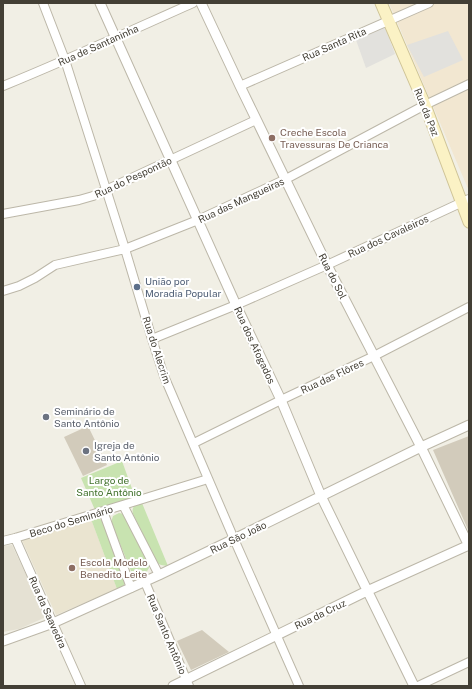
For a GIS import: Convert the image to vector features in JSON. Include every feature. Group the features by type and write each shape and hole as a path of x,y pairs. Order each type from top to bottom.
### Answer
{"main road":[{"name":"Rua da Paz","path":"380,3 465,201 469,222"}],"street":[{"name":"Rua do Alecrim","path":"43,3 65,60 167,383 299,686"},
{"name":"Rua dos Afogados","path":"100,3 236,305 281,400 321,496 414,686"},
{"name":"Rua de Santaninha","path":"3,86 193,3"},
{"name":"Rua do Sol","path":"200,3 327,265 421,447 469,545"},
{"name":"Rua Santa Rita","path":"240,86 429,3"},
{"name":"Rua das Mangueiras","path":"3,291 30,281 55,265 125,249 198,220 286,179 425,105 469,84"},
{"name":"Rua do Pespontão","path":"3,214 94,196 256,120"},
{"name":"Rua dos Cavaleiros","path":"152,339 236,305 327,265 465,201"},
{"name":"Rua das Flôres","path":"194,443 374,356 469,307"},
{"name":"Rua São João","path":"3,641 53,623 145,582 469,425"},
{"name":"Beco do Seminário","path":"3,541 208,479"},
{"path":"124,505 159,575"},
{"path":"103,511 131,588"},
{"name":"Rua da Saavedra","path":"15,538 81,686"},
{"name":"Rua da Cruz","path":"173,686 187,683 276,635 367,591 469,545"},
{"name":"Rua Santo Antônio","path":"145,582 187,683"},
{"path":"418,686 469,662"}],"shaded area":[{"path":"389,3 469,3 469,191 407,45"},
{"path":"385,27 395,54 366,68 356,40"},
{"path":"448,31 463,60 424,77 407,45"},
{"name":"Escola Modelo Benedito Leite","path":"91,519 117,589 56,615 21,538"},
{"path":"12,545 46,617 19,629 3,632 3,546"}],"green space":[{"name":"Largo de Santo Antônio","path":"122,461 135,497 95,510 81,478"},
{"path":"142,503 168,566 157,563 133,514 134,506"},
{"path":"119,513 124,514 126,517 148,564 149,568 144,576 136,576 132,573 112,524 113,516"},
{"path":"98,518 103,521 125,580 124,585 121,588 117,589 91,519"}],"building":[{"name":"Igreja de Santo Antônio","path":"88,426 107,465 83,476 64,437"},
{"path":"469,436 469,532 433,450"},
{"path":"202,630 229,652 191,670 177,641"}],"place":[{"name":"Creche Escola Travessuras De Crianca","path":"272,138"},
{"name":"União por Moradia Popular","path":"137,287"},
{"name":"Seminário de Santo Antônio","path":"46,417"},
{"name":"Igreja de Santo Antônio","path":"86,451"},
{"name":"Escola Modelo Benedito Leite","path":"72,568"}]}
